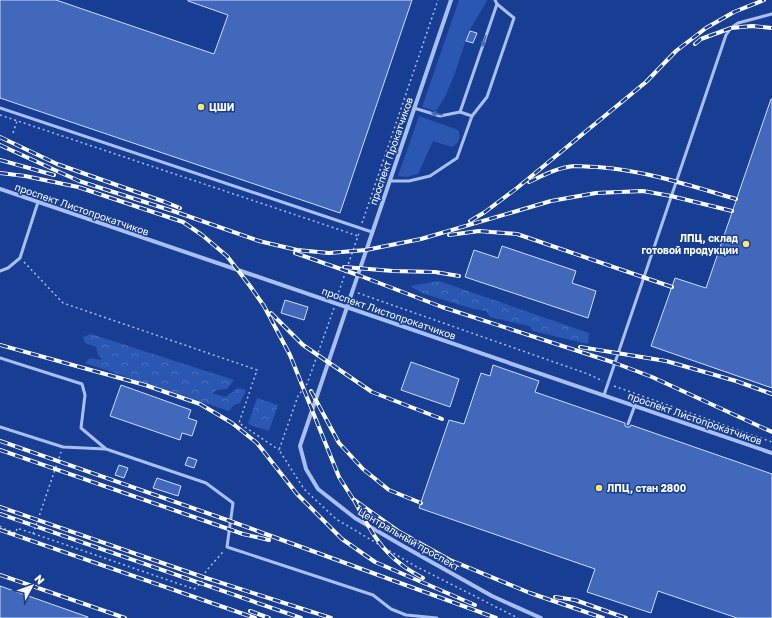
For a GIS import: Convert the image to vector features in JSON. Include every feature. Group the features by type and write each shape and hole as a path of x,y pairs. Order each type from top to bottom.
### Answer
{"street":[{"name":"проспект Прокатчиков","path":"347,307 451,0"},
{"name":"проспект Листопрокатчиков","path":"0,189 772,453"},
{"name":"Центральный проспект","path":"347,307 300,446 306,469 318,489 355,518 403,546 492,596 541,618"}],"lane":[{"path":"390,181 409,181 430,176 457,158 472,116 487,97 514,18 496,2 460,112"},
{"path":"604,395 726,35 731,28 738,23 772,14"},
{"path":"0,108 372,232"},
{"path":"414,108 440,116 460,112 472,116"},
{"path":"0,271 8,268 20,258 38,202"},
{"path":"0,358 82,384 85,395 81,428 106,449"},
{"path":"628,424 635,406"},
{"path":"0,427 64,447 106,449 206,483 233,503 226,547 373,595 391,609 406,615 437,618"}],"path":[{"path":"307,384 336,303 438,0"},
{"path":"0,115 358,236"},
{"path":"13,133 17,121"},
{"path":"20,258 63,303 257,370 239,423 279,450"},
{"path":"352,291 588,374 608,384 772,442"},
{"path":"33,534 64,447"},
{"path":"0,526 16,533 17,528 194,589 201,583 206,571 226,547"}],"green space":[{"path":"459,0 487,1 469,31 445,97 435,111 422,107"},
{"path":"419,116 458,130 460,135 459,140 452,147 433,141 418,174 406,177 398,176"},
{"path":"439,281 589,333 588,344 533,331 529,326 490,317 486,311 473,309 422,293 410,286"},
{"path":"91,334 234,380 227,389 217,390 212,393 225,397 238,388 246,390 240,403 234,405 229,411 85,363 90,358 102,360 98,355 96,347 85,343 83,337"},
{"path":"257,398 278,405 269,431 248,424"}],"building":[{"name":"ЦШИ","path":"0,0 56,0 214,54 228,15 188,0 412,0 340,213 0,98"},
{"path":"470,31 477,33 473,43 466,41"},
{"name":"ЛПЦ, склад готовой продукции","path":"771,99 772,388 651,346 675,278 706,288"},
{"path":"502,246 576,271 572,283 596,291 588,318 465,277 474,250 498,258"},
{"path":"285,300 308,307 304,320 281,313"},
{"path":"411,362 459,379 450,407 401,390"},
{"name":"ЛПЦ, стан 2800","path":"493,365 539,381 535,392 625,423 625,426 627,427 630,427 631,425 772,474 772,618 737,618 658,591 651,613 587,592 595,569 419,508 449,420 464,424 481,373 490,376"},
{"path":"121,385 191,410 188,418 197,421 192,436 182,433 180,440 110,416"},
{"path":"188,457 197,460 194,468 185,465"},
{"path":"119,465 128,468 124,478 115,475"},
{"path":"157,478 181,486 178,496 153,488"},
{"path":"0,586 88,617 88,618 0,618"}],"railway":[{"path":"470,221 485,212 517,188 646,82 676,51 706,28 734,12 764,0"},
{"path":"695,44 701,39 731,28 752,26 772,28"},
{"path":"0,137 57,164 180,208"},
{"path":"0,145 79,181 176,212 259,241 297,250 329,253 366,250 421,239 551,201 596,193 643,191 671,196 732,211"},
{"path":"0,160 54,175"},
{"path":"529,182 563,168 575,166 597,167 632,171 650,175 736,199"},
{"path":"0,173 25,176 78,187 183,222 202,235 227,256 264,306 290,355 339,477 353,499 398,531 450,560 530,593 603,618"},
{"path":"449,235 479,231 517,234 672,287"},
{"path":"295,253 442,307 615,363 652,377 772,432"},
{"path":"344,267 393,271 435,272 459,276"},
{"path":"271,313 303,345 372,392 442,419"},
{"path":"0,345 145,385 200,404 232,423 257,443 297,494 342,539 375,562 475,605"},
{"path":"580,347 666,361 736,381 772,394"},
{"path":"311,391 339,443 363,469 389,490 421,503"},
{"path":"0,441 230,521 496,618"},
{"path":"0,450 243,534 269,540"},
{"path":"354,500 380,544 404,567 423,578"},
{"path":"0,507 203,577 331,618"},
{"path":"0,514 301,618"},
{"path":"0,530 255,618"},
{"path":"0,575 125,618"},
{"path":"555,597 575,600 626,618"},
{"path":"250,611 269,618"}],"place":[{"name":"ЦШИ","path":"201,107"},
{"name":"ЛПЦ, склад готовой продукции","path":"746,244"},
{"name":"ЛПЦ, стан 2800","path":"599,488"}]}
